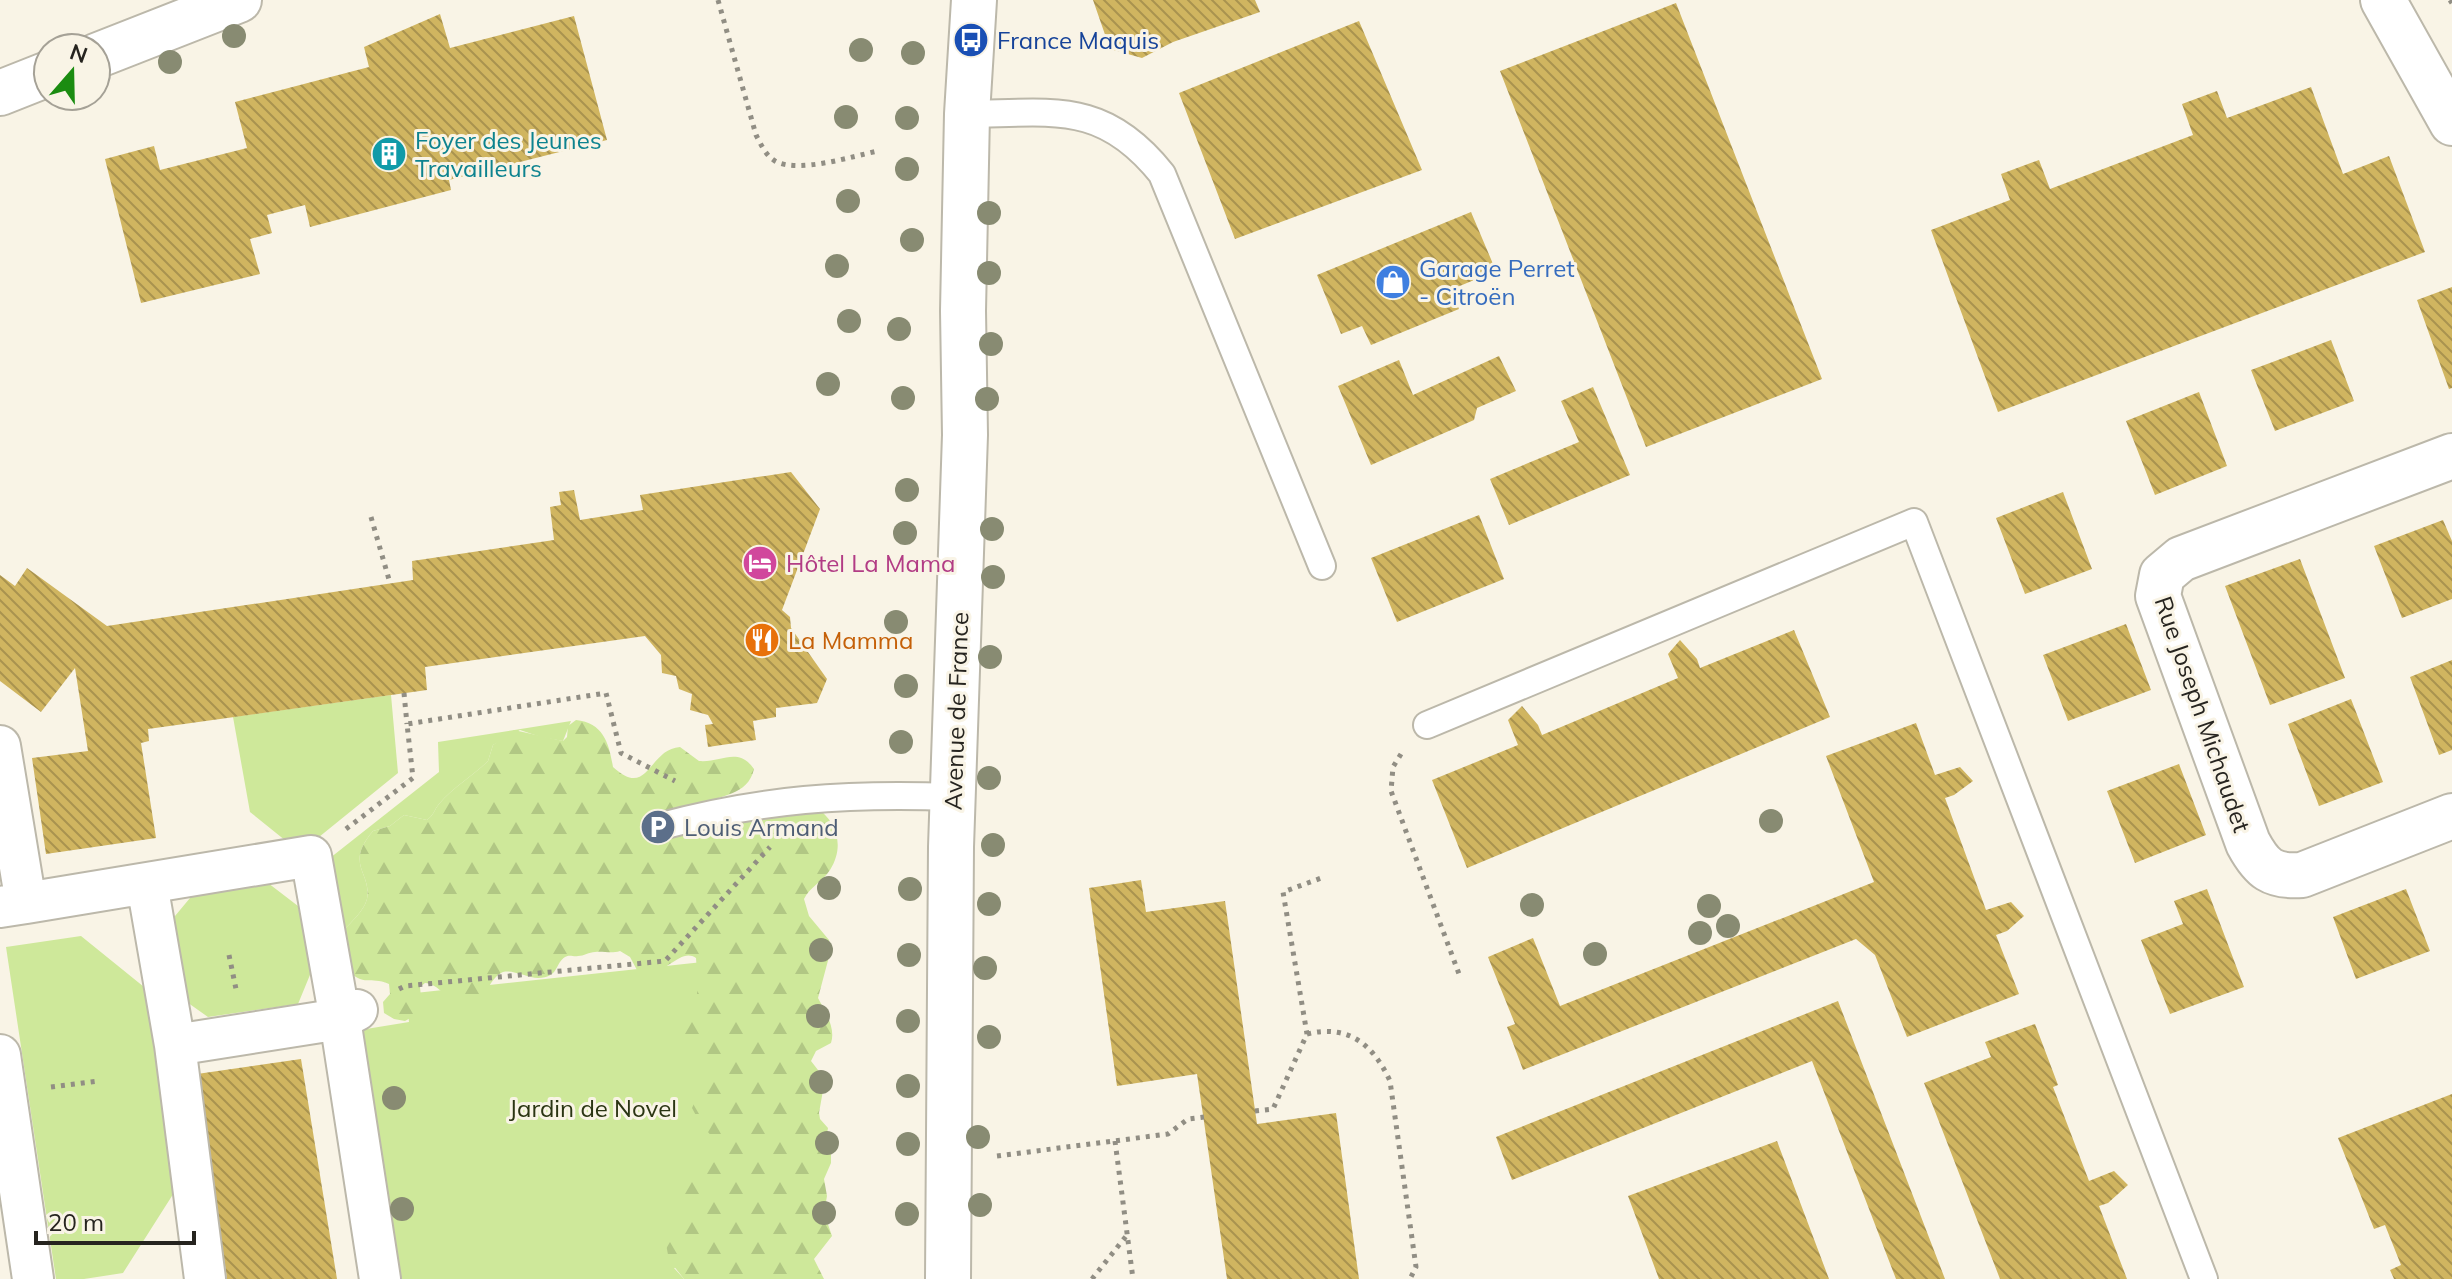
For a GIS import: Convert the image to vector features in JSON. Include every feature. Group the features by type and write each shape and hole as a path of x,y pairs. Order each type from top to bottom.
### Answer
{"street":[{"path":"112,50 239,0"},
{"name":"Avenue de France","path":"948,1279 953,797 965,435 963,311 967,114 974,0"},
{"path":"2383,0 2452,123"},
{"path":"0,93 32,80"},
{"name":"Rue Joseph Michaudet","path":"2452,456 2181,559 2162,575 2158,596 2248,843 2256,859 2268,870 2285,876 2302,875 2452,816"},
{"path":"0,746 13,905 147,884 317,851 348,1015 380,1279"},
{"path":"147,884 175,1045 205,1279"},
{"path":"175,1045 242,1023 348,1015"},
{"path":"11,1080 20,1259"}],"lane":[{"path":"967,114 1064,113 1093,119 1120,132 1143,151 1162,174 1322,566"},
{"path":"1427,725 1914,522 2204,1279"},
{"path":"658,827 715,811 765,803 875,794 953,797"}],"path":[{"path":"718,0 756,135 765,152 776,162 804,165 878,151"},
{"path":"371,517 390,583"},
{"path":"317,851 413,778 404,693"},
{"path":"407,724 606,693 621,753"},
{"path":"1427,725 1422,740 1410,746 1393,767 1391,791 1459,974"},
{"path":"348,1015 405,986 665,961 772,844"},
{"path":"1255,1111 1273,1109 1307,1034 1283,892 1324,877"},
{"path":"229,955 242,1023"},
{"path":"1307,1034 1336,1030 1357,1039 1383,1066 1390,1081 1416,1267 1410,1279"},
{"path":"11,1080 98,1081"},
{"path":"948,1162 1168,1134 1188,1119 1204,1117"},
{"path":"1115,1141 1133,1279"},
{"path":"1092,1279 1127,1234"}],"green space":[{"path":"391,695 398,773 319,837 286,841 250,812 233,717"},
{"path":"576,720 599,730 607,743 613,767 625,776 642,776 661,756 680,747 699,761 742,758 754,769 746,784 699,806 669,830 693,836 720,826 767,819 773,809 816,807 834,827 838,843 835,861 804,899 809,916 829,940 830,953 818,998 829,1020 831,1043 816,1051 811,1061 825,1079 819,1113 828,1128 826,1139 831,1151 831,1163 824,1179 827,1196 824,1213 832,1236 814,1259 824,1279 684,1279 669,1260 666,1244 677,1218 677,1190 683,1174 711,1165 723,1152 692,1108 699,1093 721,1067 685,1050 676,1037 677,1029 696,1001 696,958 684,956 648,973 638,972 630,957 620,951 568,956 550,976 538,978 514,972 501,973 478,998 463,1001 452,999 435,986 425,983 420,987 418,1011 405,1021 384,1013 383,1002 390,994 389,984 357,978 343,967 343,931 367,899 368,890 360,860 373,831 390,826 404,815 427,820 445,798 488,761 493,745 514,730 563,741 567,737 568,726"},
{"path":"571,721 563,741 520,730 493,745 488,761 445,798 427,820 404,815 390,826 373,831 360,860 368,890 367,899 343,931 330,858 439,772 438,742"},
{"path":"268,883 298,906 312,970 298,1004 208,1017 184,1000 170,922 195,892"},
{"path":"81,936 149,991 177,1188 123,1273 84,1279 56,1279 6,947"},
{"name":"Jardin de Novel","path":"712,961 745,1261 674,1268 684,1279 396,1279 360,1030 409,1022 406,994"}],"building":[{"path":"1093,0 1255,0 1260,12 1173,42 1142,58 1110,49"},
{"path":"1676,3 1822,379 1646,447 1500,71"},
{"name":"Foyer des Jeunes Travailleurs","path":"440,14 450,48 574,16 607,140 449,180 451,190 310,227 305,205 267,215 272,233 250,239 260,274 141,303 105,159 154,146 160,170 247,148 235,102 369,67 364,47"},
{"path":"1359,21 1422,170 1235,239 1179,93"},
{"path":"2311,87 2343,174 2389,156 2425,252 1998,412 1931,230 2010,200 2001,174 2039,160 2050,189 2193,135 2182,104 2217,91 2227,118"},
{"name":"Garage Perret - Citroën","path":"1471,212 1496,271 1450,290 1459,309 1371,345 1362,326 1341,334 1317,275"},
{"path":"2452,287 2452,388 2449,389 2417,300"},
{"path":"2331,340 2354,401 2275,431 2251,370"},
{"path":"1499,356 1516,391 1477,408 1474,420 1371,465 1338,386 1399,360 1413,395"},
{"path":"1593,387 1630,475 1509,525 1490,479 1579,442 1561,401"},
{"path":"2199,392 2227,466 2155,495 2126,421"},
{"path":"791,472 820,509 782,610 790,617 791,628 827,679 817,703 776,708 776,717 753,721 756,740 708,747 705,725 713,724 708,715 690,710 692,694 679,689 676,676 662,673 661,655 645,636 425,667 427,690 148,729 149,741 141,743 156,838 46,854 32,758 88,751 75,668 41,712 0,681 0,575 15,586 27,568 107,626 413,580 412,561 554,540 550,507 561,505 559,492 574,490 580,520 643,510 640,495"},
{"path":"2063,492 2092,569 2025,594 1996,518"},
{"path":"1479,515 1504,579 1397,622 1371,558"},
{"path":"2443,520 2452,541 2452,599 2402,618 2374,546"},
{"path":"2300,559 2345,678 2270,705 2225,586"},
{"path":"2126,624 2151,690 2068,721 2043,655"},
{"path":"1794,630 1830,717 1467,868 1432,780 1518,745 1508,720 1522,706 1542,735 1678,678 1668,654 1680,640 1697,659 1700,668"},
{"path":"2452,660 2452,750 2439,755 2410,677"},
{"path":"2351,699 2383,782 2319,806 2288,724"},
{"path":"1916,723 1935,775 1960,767 1973,781 1945,798 1986,910 2011,902 2024,916 2007,931 1996,935 2019,994 1907,1037 1875,955 1856,939 1523,1070 1507,1027 1515,1024 1488,957 1533,938 1560,1006 1874,882 1826,756"},
{"path":"2179,764 2206,835 2135,863 2107,791"},
{"path":"1141,880 1146,912 1225,901 1257,1124 1336,1113 1359,1279 1227,1279 1197,1074 1117,1086 1089,888"},
{"path":"2207,889 2244,987 2170,1014 2141,940 2183,924 2174,901"},
{"path":"2406,889 2430,951 2356,979 2333,917"},
{"path":"1838,1001 1945,1279 1896,1279 1812,1061 1512,1180 1496,1137"},
{"path":"2035,1024 2058,1085 2053,1087 2089,1181 2114,1171 2128,1185 2108,1203 2099,1206 2127,1279 2000,1279 1924,1083 1991,1057 1985,1042"},
{"path":"301,1059 337,1279 227,1279 197,1074"},
{"path":"2452,1094 2452,1279 2394,1279 2390,1270 2401,1265 2385,1225 2374,1229 2338,1138"},
{"path":"1777,1141 1829,1279 1659,1279 1628,1196"}],"place":[{"name":"France Maquis","path":"971,40"},
{"name":"Foyer des Jeunes Travailleurs","path":"389,154"},
{"name":"Garage Perret - Citroën","path":"1393,282"},
{"name":"Hôtel La Mama","path":"760,563"},
{"name":"La Mamma","path":"762,640"},
{"name":"Louis Armand","path":"658,827"}]}
